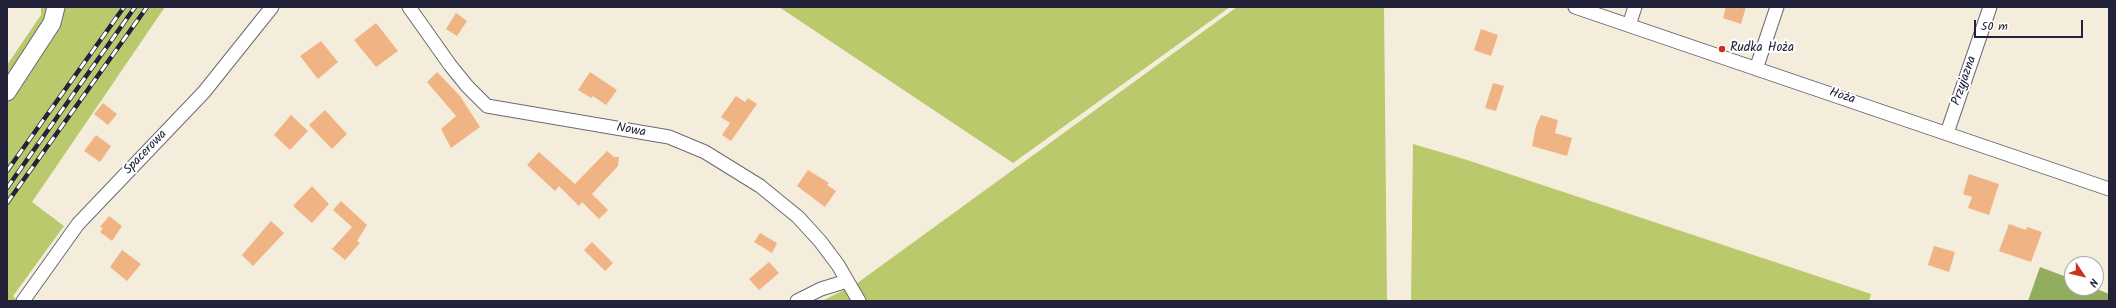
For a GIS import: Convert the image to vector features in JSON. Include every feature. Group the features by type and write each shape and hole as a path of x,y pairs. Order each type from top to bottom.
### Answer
{"street":[{"path":"7,92 52,24 56,7"},
{"name":"Spacerowa","path":"23,301 78,224 204,92 272,7"},
{"name":"Nowa","path":"409,7 466,86 487,106 669,137 688,143 760,186 798,217 820,241 859,301"},
{"name":"Hoża","path":"1574,7 1629,24 1756,69 1947,132 2109,189"},
{"path":"1629,24 1635,7"},
{"path":"1756,69 1777,7"},
{"name":"Przyjazna","path":"1947,132 1990,7"},
{"path":"797,301 821,289 847,281"}],"green space":[{"path":"41,7 165,7 32,202 64,226 13,296 18,301 7,301 7,65 41,15"},
{"path":"779,7 1230,7 1013,163"},
{"path":"1237,7 1384,7 1387,301 822,301 856,284"},
{"path":"1413,144 1464,159 1871,294 1869,300 1873,301 1411,301"},
{"path":"2040,267 2064,276 2064,296 2104,296 2104,292 2109,294 2109,301 2028,301"}],"building":[{"path":"1726,7 1746,7 1741,24 1723,18"},
{"path":"456,13 467,21 457,36 446,29"},
{"path":"376,23 398,51 376,67 354,40"},
{"path":"1481,29 1498,35 1491,56 1474,50"},
{"path":"321,41 338,62 318,79 300,56"},
{"path":"437,72 460,96 480,127 451,148 441,129 456,116 427,82"},
{"path":"590,72 617,90 606,105 593,96 591,98 578,90"},
{"path":"1493,83 1504,86 1496,111 1485,108"},
{"path":"736,96 745,102 748,98 757,104 731,141 722,135 730,123 721,117"},
{"path":"103,103 117,114 108,125 94,114"},
{"path":"325,110 347,134 332,149 309,125"},
{"path":"291,115 308,131 290,150 274,135"},
{"path":"1541,115 1558,120 1555,133 1572,138 1567,156 1532,146 1536,126"},
{"path":"96,135 111,146 100,162 84,151"},
{"path":"607,151 614,157 619,157 618,166 592,194 608,210 599,219 582,202 579,206 559,186 555,191 527,165 539,152 575,184"},
{"path":"808,170 829,183 827,185 836,191 825,207 797,186"},
{"path":"1969,174 1999,184 1989,215 1968,208 1972,197 1963,194"},
{"path":"312,186 329,204 312,223 293,206"},
{"path":"341,201 367,225 357,241 360,243 345,260 332,249 352,227 333,210"},
{"path":"109,216 122,226 112,241 100,232 103,228 100,227"},
{"path":"271,221 284,233 253,266 242,255"},
{"path":"2009,224 2026,230 2027,227 2042,232 2031,262 1999,251"},
{"path":"760,233 777,243 772,253 754,242"},
{"path":"592,242 613,263 605,271 584,250"},
{"path":"1934,246 1955,252 1949,272 1928,265"},
{"path":"122,250 141,264 127,281 110,267"},
{"path":"769,262 779,273 759,290 749,279"}],"railway":[{"path":"7,171 124,7"},
{"path":"7,188 135,7"},
{"path":"7,203 147,7"}],"place":[{"name":"Rudka Hoża","path":"1722,49"}]}
